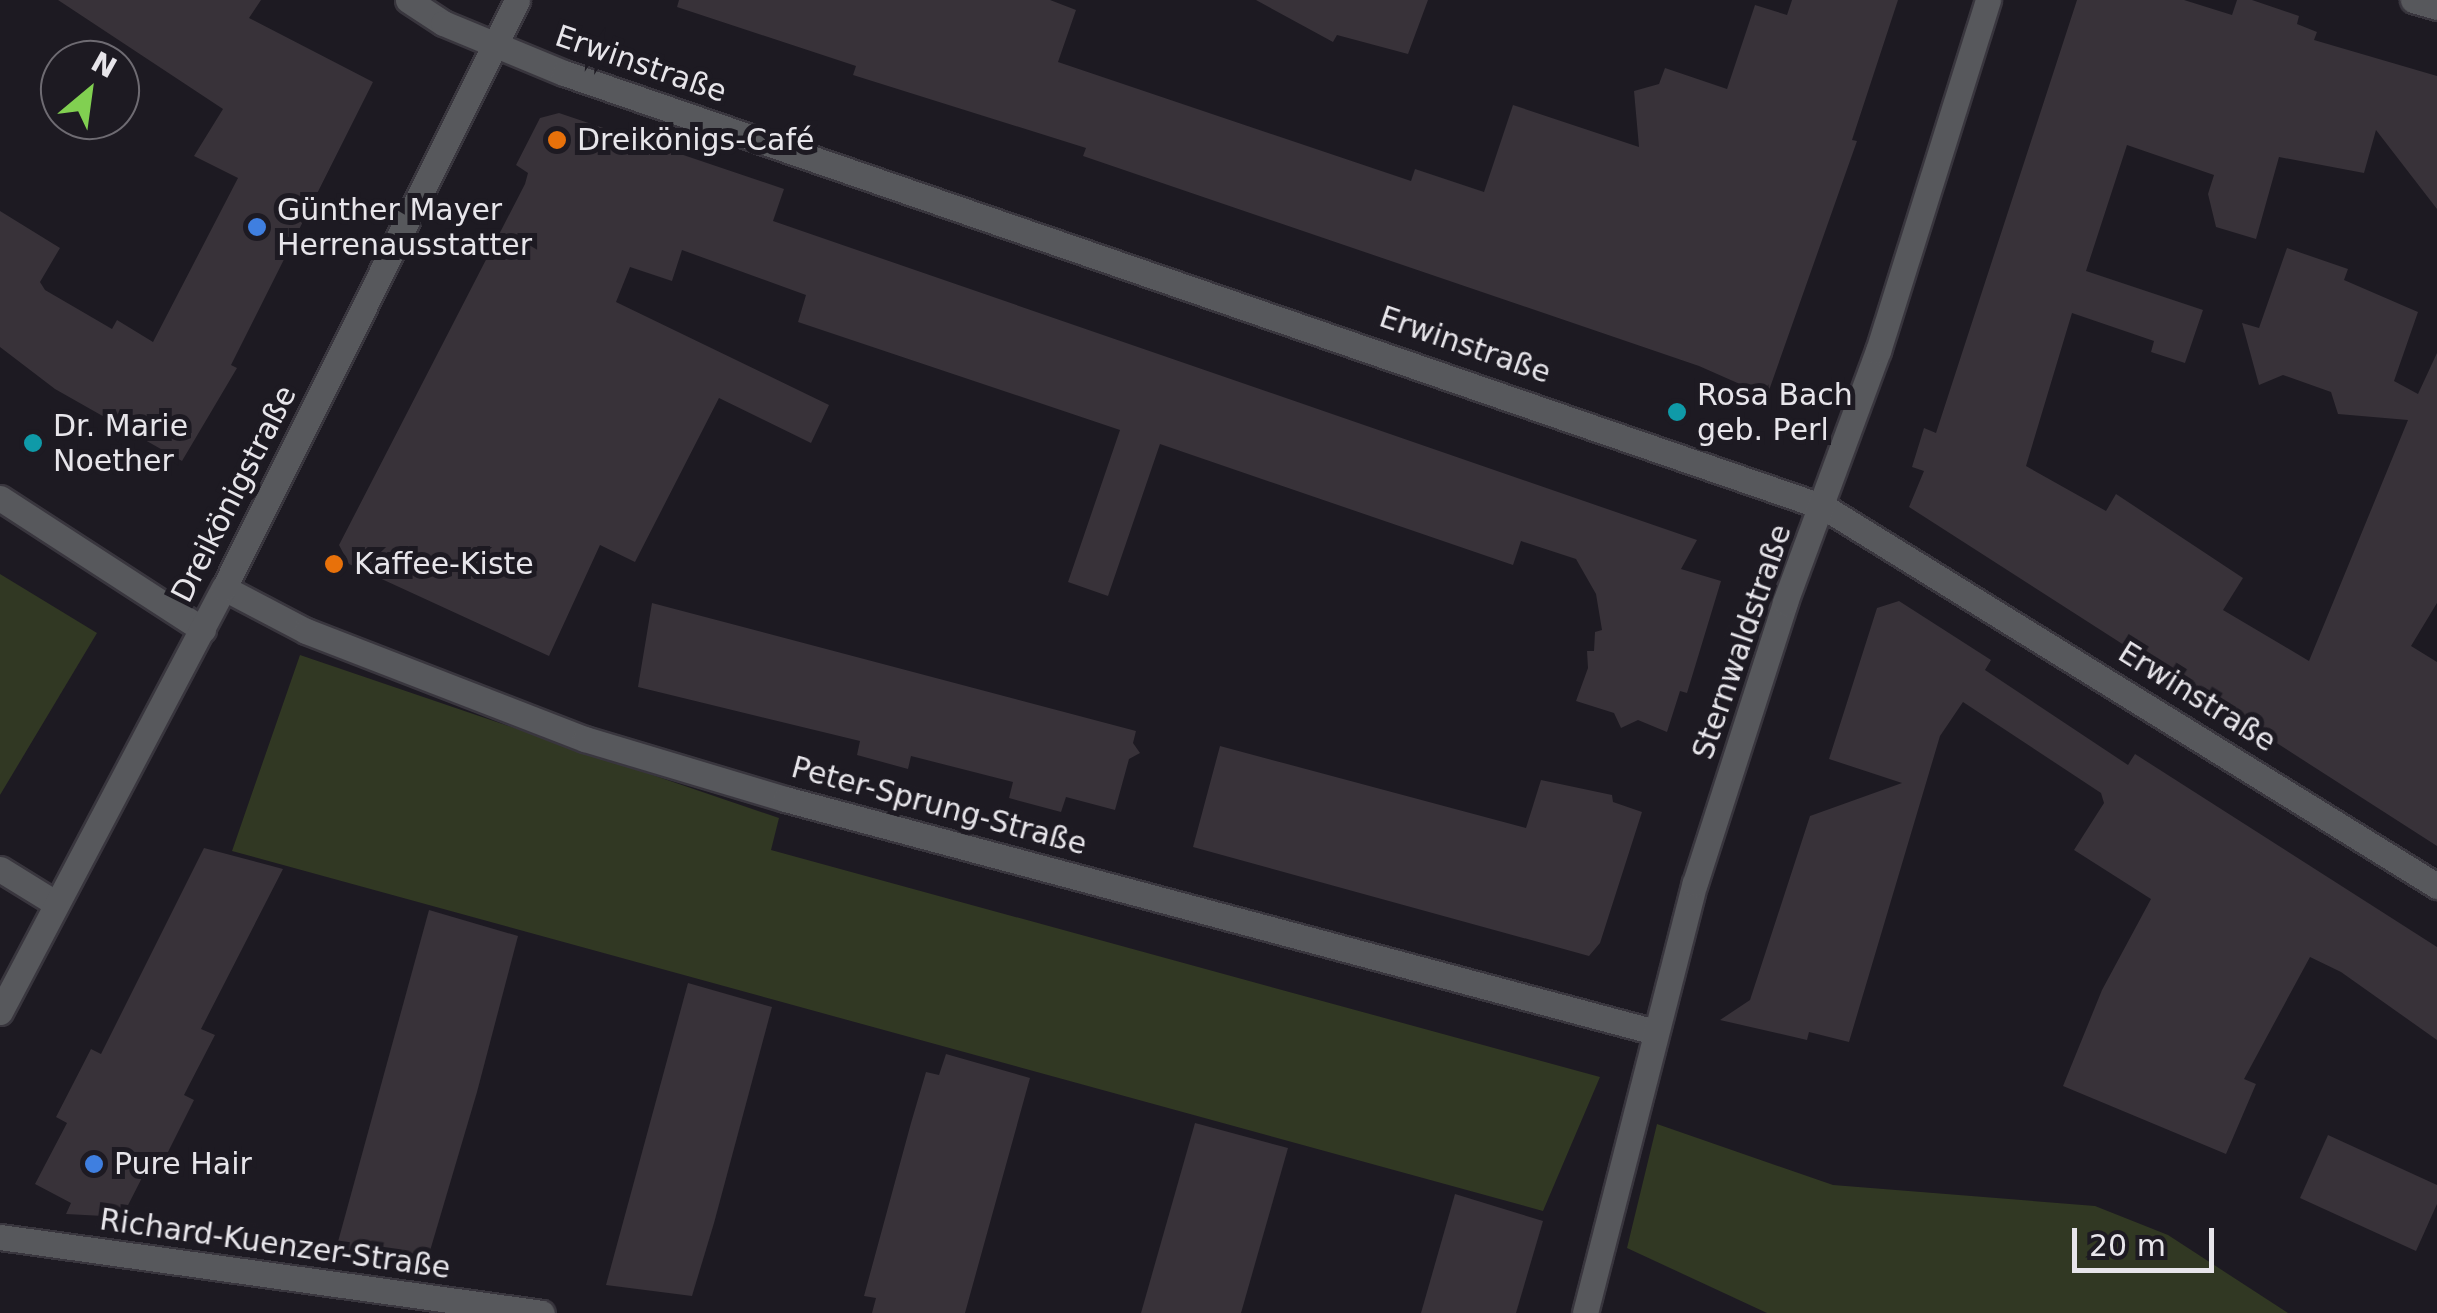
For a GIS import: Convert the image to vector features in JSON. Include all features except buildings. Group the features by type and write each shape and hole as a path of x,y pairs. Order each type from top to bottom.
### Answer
{"street":[{"name":"Erwinstraße","path":"408,0 494,46 1824,507 2437,886"},
{"name":"Dreikönigstraße","path":"0,1012 224,588 517,0"},
{"name":"Sternwaldstraße","path":"1585,1313 1655,1032 1784,602 1824,507 1988,0"},
{"path":"2412,0 2437,7"},
{"path":"0,498 202,630"},
{"name":"Peter-Sprung-Straße","path":"224,588 306,631 584,738 804,804 1655,1032"},
{"path":"0,869 55,903"},
{"name":"Richard-Kuenzer-Straße","path":"0,1237 542,1313"}],"green space":[{"path":"0,574 97,633 0,795"},
{"path":"300,655 779,818 771,850 1600,1077 1543,1211 232,851"},
{"path":"1657,1124 1833,1185 2095,1206 2168,1235 2288,1313 1767,1313 1627,1248"}],"place":[{"name":"Dreikönigs-Café","path":"557,140"},
{"name":"Günther Mayer Herrenausstatter","path":"257,227"},
{"name":"Rosa Bach geb. Perl","path":"1677,412"},
{"name":"Dr. Marie Noether","path":"33,443"},
{"name":"Kaffee-Kiste","path":"334,564"},
{"name":"Pure Hair","path":"94,1164"}]}
